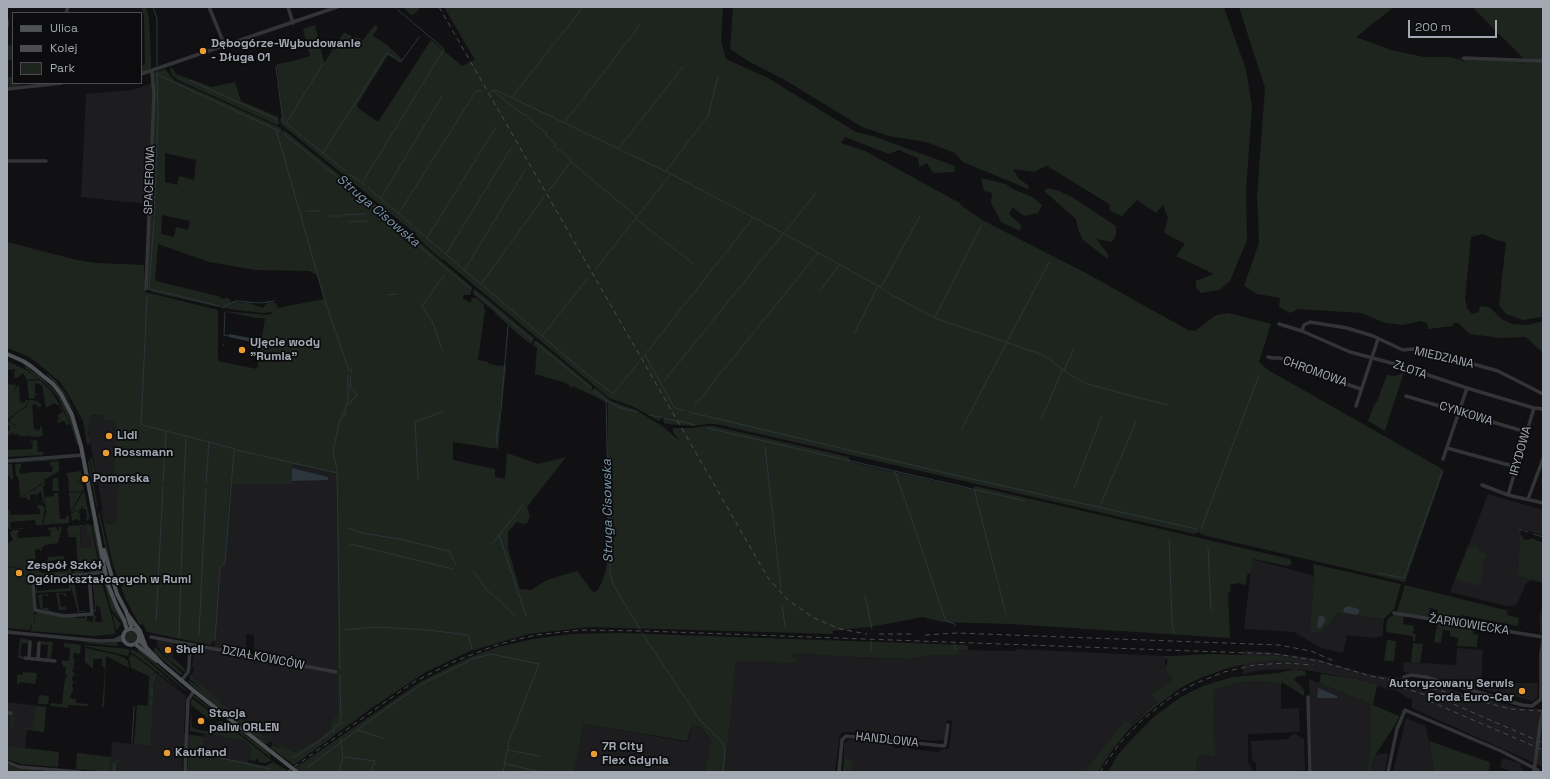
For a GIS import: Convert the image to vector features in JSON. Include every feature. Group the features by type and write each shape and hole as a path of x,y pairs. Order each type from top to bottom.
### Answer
{"main road":[{"path":"7,354 23,361 53,384 61,394 76,423 113,597 127,630"},
{"path":"108,572 117,594 126,611 140,631 147,648"},
{"path":"126,611 132,628 138,632 139,640 162,664 181,681 297,772"},
{"path":"132,628 127,630 123,638 128,645 135,644 139,640"},
{"path":"135,644 162,664"}],"street":[{"path":"209,7 225,46"},
{"path":"288,7 293,23"},
{"path":"142,74 152,72 293,23 330,8 337,7"},
{"path":"7,20 7,26"},
{"path":"1464,58 1543,61"},
{"name":"SPACEROWA","path":"146,289 154,94 152,72"},
{"path":"7,89 47,84"},
{"path":"7,161 46,161"},
{"name":"MIEDZIANA","path":"1302,331 1306,323 1314,322 1347,328 1378,338 1403,350 1413,349 1427,351 1498,371 1543,394"},
{"name":"ZŁOTA","path":"1279,324 1302,331 1350,352 1395,364 1534,408 1543,409"},
{"name":"CHROMOWA","path":"1356,406 1378,338"},
{"name":"CHROMOWA","path":"1268,356 1280,358 1316,374 1361,389"},
{"path":"1443,459 1467,388"},
{"name":"CYNKOWA","path":"1406,396 1526,432"},
{"name":"IRYDOWA","path":"1508,495 1534,408"},
{"path":"1447,448 1516,467"},
{"path":"7,461 84,455"},
{"path":"1528,499 1543,459"},
{"path":"1482,486 1508,495 1543,503"},
{"path":"89,574 92,614 64,616 35,610 33,582 36,578 108,572"},
{"name":"ŻARNOWIECKA","path":"1394,613 1543,638"},
{"path":"7,632 99,641 123,638"},
{"name":"DZIAŁKOWCÓW","path":"151,637 336,672"},
{"path":"1404,677 1411,675 1431,678 1527,706 1535,704 1541,698 1541,654 1543,638"},
{"path":"30,642 27,658 55,661"},
{"path":"38,659 39,643"},
{"path":"181,681 188,672 190,644"},
{"path":"185,772 188,700 194,691"},
{"path":"1308,697 1310,772"},
{"path":"1388,772 1397,729 1405,710 1501,751 1538,770"},
{"path":"1534,772 1543,712"},
{"name":"HANDLOWA","path":"838,772 842,740 846,736 944,746 948,725"},
{"path":"7,762 19,766 80,772"}],"shaded area":[{"path":"152,83 147,204 81,197 86,94 133,90"},
{"path":"229,334 251,338 251,342 229,337"},
{"path":"82,414 116,418 123,421 116,525 105,523 87,424"},
{"path":"232,450 336,474 338,715 336,718 333,718 330,728 319,739 295,752 282,745 279,748 191,678 194,668 192,666 194,652 198,649 214,650 219,565 225,563","holes":["246,634 254,635 254,653 246,652"]},
{"path":"292,468 328,477 328,480 292,481"},
{"path":"1488,494 1543,510 1543,536 1521,528 1518,576 1532,580 1526,583 1517,604 1512,606 1506,606 1450,592 1455,579 1479,585 1485,568 1483,565 1488,554 1470,548 1469,544"},
{"path":"82,525 87,525 91,534 91,548 81,549 80,530"},
{"path":"1252,559 1314,576 1310,627 1312,632 1320,634 1338,613 1384,619 1382,636 1373,638 1347,635 1343,653 1321,648 1294,632 1244,629"},
{"path":"1543,600 1543,633 1540,633 1539,621"},
{"path":"1348,606 1359,609 1359,613 1356,615 1343,612 1344,608"},
{"path":"1319,616 1323,616 1326,619 1321,628 1317,627"},
{"name":"Shell","path":"157,640 174,642 172,659 155,644 157,643"},
{"path":"1457,648 1483,650 1481,683 1538,683 1537,698 1533,701 1482,689 1482,684 1477,683 1476,688 1431,676 1403,672 1404,662 1456,665"},
{"path":"1016,649 1165,656 1165,669 1173,680 1151,694 1157,702 1130,725 1125,720 1084,772 843,772 844,744 849,739 892,743 893,747 896,748 902,748 904,745 909,745 909,749 939,752 940,750 949,748 952,721 947,720 944,740 936,741 846,732 840,734 835,772 725,772 736,662 796,663 796,660 791,655 804,654 908,659 959,653 960,650 1016,651"},
{"path":"1243,651 1268,652 1316,659 1367,674 1421,681 1424,684 1426,683 1523,709 1543,709 1543,767 1412,708 1412,699 1394,689 1391,690 1356,679 1299,669 1262,670 1243,674"},
{"name":"Kaufland","path":"154,671 186,696 184,733 204,737 205,734 244,741 251,748 248,764 183,749 182,772 110,772 112,742 151,746"},
{"path":"1309,679 1371,704 1371,740 1367,772 1312,772"},
{"path":"1246,681 1281,684 1281,709 1299,708 1300,732 1248,734 1247,761 1251,766 1252,772 1196,772 1198,755 1215,757 1214,690"},
{"path":"1318,688 1337,696 1337,698 1317,698"},
{"path":"7,702 46,707 44,732 27,730 25,748 7,746"},
{"path":"1406,718 1426,726 1434,772 1393,772"},
{"path":"584,724 688,742 692,725 701,727 711,742 705,772 574,772"},
{"path":"1294,733 1304,739 1305,770 1294,772 1256,772 1256,764 1252,760 1251,741 1287,739"},
{"path":"1388,753 1385,772 1371,772 1375,755"},
{"path":"1503,758 1521,764 1520,766 1525,772 1513,772 1500,767"}],"green space":[{"path":"141,7 146,7 149,18 151,60 151,69 142,73 142,66 145,64 144,16"},
{"path":"403,7 419,7 419,9 415,14 411,15"},
{"path":"444,7 723,7 721,41 726,59 768,78 856,132 873,136 955,166 954,172 933,173 927,163 919,167 918,158 899,150 889,154 845,137 841,143 865,151 960,203 984,221 1086,273 1188,330 1195,331 1216,315 1229,313 1271,324 1259,362 1268,370 1444,470 1405,582 1207,536 1199,532 1194,534 716,424 694,426 666,424 664,423 663,418 659,421 634,407 609,398 440,258 414,233 281,124 280,118 283,119 277,64 310,56 303,29 315,25 324,63 344,32 353,37 360,38 362,41 375,25 378,27 373,36 386,44 402,59 400,62 388,55 357,105 358,108 378,122 431,40 462,66 475,60"},
{"path":"733,7 1224,7 1246,70 1252,106 1246,191 1247,240 1230,281 1219,290 1201,293 1196,288 1196,281 1214,274 1176,256 1185,244 1164,233 1168,218 1163,205 1156,213 1137,200 1122,216 1110,211 1109,204 1047,166 1035,172 1013,169 1019,179 1029,186 1028,189 963,162 955,153 926,142 889,136 862,127 785,80 750,62 730,49"},
{"path":"1239,7 1394,7 1356,37 1391,50 1424,57 1450,57 1461,60 1468,65 1459,57 1524,59 1472,7 1543,7 1543,315 1541,317 1523,320 1506,314 1499,305 1506,242 1496,240 1483,234 1471,237 1465,299 1467,308 1472,314 1479,312 1480,306 1489,307 1502,319 1512,324 1528,325 1543,321 1543,353 1526,337 1501,338 1470,334 1458,323 1453,323 1453,326 1428,329 1427,323 1421,321 1403,325 1385,323 1361,313 1298,309 1290,313 1279,307 1280,298 1257,294 1244,286 1259,243 1257,196 1265,88"},
{"path":"7,45 12,46 12,61 7,59"},
{"path":"172,67 176,74 212,87 235,82 241,101 278,117 279,124 277,125 178,80 172,75 170,69"},
{"path":"165,69 174,80 281,128 282,132 284,130 405,228 427,249 472,287 471,294 463,295 463,298 470,303 472,298 476,298 484,304 485,310 478,360 488,362 493,365 506,366 498,449 453,442 453,460 495,469 495,477 505,479 507,453 538,464 566,457 527,507 530,517 527,523 523,524 517,522 508,532 508,549 520,589 531,590 547,580 577,571 593,592 597,591 602,582 607,565 608,403 573,386 572,388 566,383 535,374 537,348 532,345 536,340 592,386 591,390 593,391 595,388 611,401 636,410 662,426 681,442 673,432 673,428 713,426 849,457 850,462 974,490 975,486 1290,559 1292,563 1287,566 1253,559 1251,573 1247,575 1246,585 1237,583 1230,585 1231,591 1228,594 1230,638 1009,624 942,622 923,617 870,627 832,631 834,634 589,627 529,634 470,651 426,672 373,707 294,765 272,749 271,747 273,744 278,748 282,745 295,752 319,739 330,728 333,718 336,718 338,715 336,474 292,464 292,484 230,484 225,563 219,566 215,639 210,645 147,632 143,624 139,624 121,587 123,585 122,581 120,584 113,565 101,511 105,523 116,525 119,475 96,479 97,485 95,485 90,458 92,457 96,476 114,474 115,457 117,457 117,454 119,453 119,451 116,451 115,447 116,421 104,420 104,416 92,415 89,418 88,435 90,435 90,444 87,445 83,421 60,382 36,362 25,355 7,348 7,242 77,260 97,263 144,265 145,292 218,310 218,361 257,369 265,318 255,318 223,311 267,315 273,312 261,313 223,308 152,292 147,288 155,111 155,81 153,73","holes":["165,153 196,160 194,180 179,176 177,185 165,182","162,215 190,221 188,230 176,227 174,237 161,234","158,244 209,262 256,270 309,271 317,275 324,299 278,308 276,303 268,302 263,308 246,302 242,303 233,301 231,304 231,301 228,298 222,299 218,296 155,280"]},
{"path":"7,77 12,77 12,84 21,84 21,85 9,87"},
{"path":"981,178 1006,184 1011,188 1032,197 1042,205 1038,213 1024,216 1012,207 1009,214 1021,225 1020,231 1001,222 991,203 992,193 984,191"},
{"path":"1048,188 1072,197 1116,226 1116,235 1112,242 1096,239 1108,254 1108,259 1083,240 1078,229 1076,219 1044,191"},
{"path":"475,289 534,338 531,344 474,295 473,292"},
{"path":"7,361 24,369 23,373 17,378 14,378 15,369 7,370"},
{"path":"26,366 42,378 58,394 71,417 79,445 77,445 71,425 58,397 46,384 25,368"},
{"path":"24,369 39,379 27,380 23,373"},
{"path":"1404,371 1385,431 1368,421 1387,375 1395,376"},
{"path":"47,373 56,381 66,394 76,415 64,394 47,375"},
{"path":"40,380 51,391 60,405 54,403 46,408 42,385 35,383 35,393 38,395 34,395 35,398 29,399 27,381"},
{"path":"7,384 16,385 13,392 19,384 20,402 25,403 25,400 28,400 25,407 8,419 7,400 10,396 7,399"},
{"path":"29,400 36,401 41,404 41,407 37,407 37,404 32,405 34,429 40,430 40,427 42,427 43,436 32,437 9,420 19,411 26,408"},
{"path":"61,406 70,424 67,425 64,421 58,423 58,415 63,412 60,407"},
{"path":"7,421 13,423 15,428 7,437 7,431 9,431 10,425 7,426"},
{"path":"15,425 31,437 19,436 19,434 13,435"},
{"path":"37,440 38,452 43,452 43,455 7,457 7,450 32,449 33,443 30,441"},
{"path":"89,458 98,508 96,506 88,463"},
{"path":"59,460 15,463 16,462"},
{"path":"59,461 59,471 46,479 43,478 45,481 20,498 20,484 16,475 15,464 21,464 21,469 19,469 20,474 32,472 52,472 53,467 50,466 50,462"},
{"path":"7,463 12,464 13,479 10,479 10,476 7,476"},
{"path":"81,471 83,484 74,479 83,485 84,489 82,491 69,492 66,473"},
{"path":"53,478 58,478 59,491 52,491"},
{"path":"45,482 45,485 43,486 45,504 41,501 43,500 41,492 37,494 37,501 39,502 37,502 36,494 30,495 30,500 27,500 27,497 21,498"},
{"path":"84,491 89,515 89,519 87,521 85,519 87,519 86,509 83,509 82,506 81,509 71,513"},
{"path":"82,492 80,495 71,512 69,493"},
{"path":"54,493 58,493 60,519 66,519 66,516 69,516 69,523 54,524 49,518 46,509 45,497 54,496"},
{"path":"37,505 41,505 45,508 42,525 36,525 35,520 10,522 11,529 9,529 7,524 7,510 9,510 11,515 40,514 40,509 38,509"},
{"path":"79,510 81,520 73,520 72,522 71,514"},
{"path":"46,511 49,518 53,524 43,525"},
{"path":"99,512 111,563 109,564 98,515"},
{"path":"87,524 91,525 100,572 90,572 91,569 87,565 83,568 83,573 73,574 74,571 78,570 76,537 68,537 68,535 73,534 68,534 67,528 69,526 82,525 82,527 80,527 80,534 75,534 83,535 80,535 81,548 91,548 91,535 88,534"},
{"path":"92,524 94,525 96,532 102,565 100,566"},
{"path":"56,527 57,530 59,530 59,527 62,527 58,543 45,545 41,549 42,551 40,551 40,549 35,550 36,569 43,573 67,571 70,566 67,565 70,564 72,574 36,577 33,579 34,622 29,630 7,628 7,568 25,566 7,567 7,544 13,540 10,533 13,530 19,530 19,533 17,533 18,538 50,536 51,530 48,530 48,528"},
{"path":"1520,535 1523,536 1523,539 1528,540 1531,538 1543,543 1543,583 1518,576"},
{"path":"1469,544 1470,548 1477,546 1479,551 1488,554 1483,565 1485,568 1479,586 1455,579"},
{"path":"47,555 48,557 64,556 66,561 48,561 49,563 47,563 45,561 48,560"},
{"path":"1313,564 1401,584 1394,609 1384,619 1338,613 1320,634 1312,632 1310,627 1314,576"},
{"path":"102,574 112,600 123,623 111,609"},
{"path":"100,576 114,625 115,634 94,636 30,631 32,624 35,622 34,615 38,612 63,617 75,616 76,618 85,618 87,615 87,621 93,622 93,615 95,615 97,617 95,618 95,622 102,622 100,607 96,605 96,611 93,612 93,610 95,610 91,579 91,577"},
{"path":"74,579 79,611 84,611 85,608 85,612 78,612 71,583"},
{"path":"69,582 71,583 71,591 36,593 36,586 37,591 69,588 69,583 66,583"},
{"path":"1405,585 1509,611 1507,612 1507,615 1519,618 1518,626 1461,615 1459,622 1436,619 1438,610 1430,608 1428,618 1397,612"},
{"path":"56,593 66,593 66,596 64,596 64,594 59,594 61,607 65,607 66,604 66,610 59,610"},
{"path":"48,594 48,597 46,595 42,596 43,608 48,608 49,611 40,608 38,595"},
{"path":"112,613 121,624 117,630 116,630"},
{"path":"1396,614 1404,616 1403,624 1414,626 1413,634 1416,634 1415,641 1413,640 1413,636 1386,632 1387,620"},
{"path":"1437,621 1474,627 1473,634 1478,635 1477,647 1457,646 1458,638 1450,636 1450,631 1443,630 1441,643 1434,642"},
{"path":"131,631 135,633 137,637 135,641 131,643 127,641 125,637 127,633"},
{"path":"620,633 965,645 968,646 968,650 960,650 959,654 908,659 804,654 791,655 797,660 796,663 736,662 725,772 705,772 711,741 701,727 692,725 687,741 584,724 574,772 301,772 295,768 420,682 468,658 498,647 533,639 572,634"},
{"path":"20,638 30,640 28,643 22,643 20,655 23,656 23,659 18,658"},
{"path":"1387,640 1396,641 1394,661 1384,661"},
{"path":"39,641 53,642 51,659 47,658 48,645 41,644"},
{"path":"117,642 118,645 84,643"},
{"path":"64,643 81,645 80,654 74,653 73,659 79,660 74,660 72,672 77,675 74,675 72,679 74,682 72,685 73,689 76,690 73,690 70,698 76,699 76,703 88,704 88,706 68,705 68,708 50,707 51,703 62,704 65,678 67,678 67,675 65,674 66,667 63,667 62,660 69,661 70,648 64,647"},
{"path":"1413,643 1423,644 1420,663 1411,662"},
{"path":"84,645 129,649 129,653 128,656"},
{"path":"157,646 186,670 184,672 168,659"},
{"path":"155,647 183,674 179,674 155,653"},
{"path":"85,648 117,655 128,661 129,668 106,656 104,707 102,707 105,669 102,665 102,658 93,659 93,669 85,662"},
{"path":"131,649 139,653 183,692 131,653"},
{"path":"140,649 185,689 188,693 138,651"},
{"path":"1208,654 1277,656 1304,661 1273,660 1254,662 1228,668 1200,678 1180,688 1131,727 1114,748 1098,772 1084,772 1125,720 1131,725 1157,702 1151,694 1173,680 1165,669 1168,660 1165,656"},
{"path":"131,655 154,671 151,746 134,744 137,705 148,706 149,676 131,668 129,658"},
{"path":"1295,669 1305,671 1306,675 1296,677 1294,680 1304,690 1304,696 1282,682 1281,684 1246,681 1214,690 1215,757 1198,755 1196,772 1108,772 1117,756 1132,739 1156,715 1181,697 1203,686 1232,677 1279,673"},
{"path":"23,672 36,673 37,676 35,684 20,682 17,684 17,675 22,675"},
{"path":"1321,674 1356,679 1375,684 1377,686 1373,705 1399,716 1395,725 1374,757 1371,772 1367,772 1371,740 1371,704 1319,683"},
{"path":"190,675 192,675 192,678 219,699 220,702 270,741 269,743 261,737 268,743 265,744 224,713 190,684 188,679 204,692 190,679"},
{"path":"39,695 49,696 48,704 38,704"},
{"path":"195,696 222,717 222,718 193,697"},
{"path":"193,699 215,716 212,719 209,719 191,705 191,700"},
{"path":"36,706 46,707 44,732 10,727 11,714 13,714 14,727 33,729"},
{"path":"191,710 192,727 195,729 215,733 219,729 222,730 220,728 221,726 216,722 222,721 271,761 265,763 259,762 258,758 255,761 249,760 251,748 244,741 190,731"},
{"path":"224,721 231,724 269,753 271,758"},
{"path":"190,735 204,737 202,753 265,766 273,762 287,770 282,772 187,772"},
{"path":"1429,741 1489,762 1490,766 1488,772 1434,772"},
{"path":"7,746 59,752 58,767 21,764 7,759"},
{"path":"77,753 111,757 110,772 76,769"},
{"path":"845,757 852,759 851,772 843,772"},
{"path":"118,758 120,761 117,763 116,772 111,772 112,763"},
{"path":"7,764 18,769 57,772 7,772"}],"waterway":[{"name":"Struga Cisowska","path":"153,7 157,19 157,66"},
{"path":"512,97 583,7"},
{"path":"364,185 362,183 444,49 397,9"},
{"path":"565,122 639,25"},
{"path":"304,138 323,153 387,53 401,62 419,37"},
{"path":"286,123 323,64"},
{"path":"276,66 283,122"},
{"path":"619,148 683,67"},
{"path":"154,216 158,115 157,72"},
{"name":"Struga Cisowska","path":"158,75 279,131"},
{"path":"666,171 708,116 718,77"},
{"path":"189,80 278,120"},
{"path":"491,92 494,90 500,92 671,174 783,233 935,318 1043,355 1069,374 1087,384 1167,405"},
{"path":"399,213 476,91 482,91"},
{"path":"493,91 521,113 528,116 535,125 546,132 546,135 555,143 555,147 571,159 571,162 637,217"},
{"path":"381,198 442,96"},
{"path":"286,123 302,136"},
{"path":"415,228 427,238 496,127"},
{"path":"276,129 325,301 349,371"},
{"name":"Struga Cisowska","path":"284,134 408,234 426,252 471,289"},
{"path":"446,254 511,148"},
{"path":"323,153 346,171"},
{"path":"548,192 571,162"},
{"path":"464,271 525,170"},
{"path":"349,174 361,182"},
{"path":"595,270 670,175"},
{"path":"368,188 412,225"},
{"path":"664,381 816,193"},
{"path":"481,284 544,197"},
{"path":"306,211 320,211"},
{"path":"344,215 366,214"},
{"path":"331,216 340,216"},
{"path":"881,287 920,216"},
{"path":"643,357 753,218"},
{"path":"149,290 154,219"},
{"path":"636,219 693,264"},
{"path":"349,222 367,221"},
{"path":"935,317 981,226"},
{"path":"427,238 582,370 613,394 639,362"},
{"path":"695,405 818,253"},
{"path":"961,430 1049,262"},
{"path":"820,291 839,265"},
{"path":"442,350 433,323 422,306 445,274"},
{"path":"542,336 587,279"},
{"path":"854,334 878,286"},
{"path":"150,289 219,306"},
{"name":"Struga Cisowska","path":"473,291 533,341"},
{"path":"387,295 397,294"},
{"path":"145,340 147,296"},
{"path":"223,308 224,306 236,301 261,303 274,301"},
{"path":"225,312 224,335 229,336"},
{"path":"501,409 508,326"},
{"path":"145,342 141,424 186,436 184,483"},
{"name":"Struga Cisowska","path":"535,342 592,389"},
{"path":"1064,370 1074,349"},
{"path":"645,355 674,407 686,411"},
{"path":"351,373 352,368"},
{"path":"1041,420 1063,369"},
{"path":"340,669 337,470 333,451 339,424 348,401 348,375"},
{"path":"1201,529 1259,375"},
{"path":"348,404 350,404 358,395 350,388 351,376"},
{"name":"Struga Cisowska","path":"593,390 606,400 610,573 614,586 640,629"},
{"path":"606,400 618,407 637,412"},
{"path":"343,417 346,415 345,410"},
{"path":"418,479 415,422 442,412"},
{"path":"689,412 971,479"},
{"path":"498,446 496,440 500,413"},
{"path":"649,415 661,417"},
{"path":"1074,488 1102,416"},
{"path":"664,418 676,421"},
{"path":"679,421 695,425"},
{"path":"1100,506 1136,422"},
{"path":"707,428 1025,501"},
{"path":"163,482 166,433"},
{"path":"186,436 209,442 206,483"},
{"path":"209,442 235,449"},
{"path":"765,446 781,589"},
{"path":"215,640 220,567 225,563 234,451 241,451 337,473"},
{"path":"895,471 946,621 955,624 955,626"},
{"path":"1378,573 1404,578 1442,472"},
{"path":"972,479 1197,529"},
{"path":"179,637 184,485"},
{"path":"156,622 163,486"},
{"path":"199,634 206,488"},
{"path":"974,489 1006,614"},
{"path":"493,543 523,505"},
{"path":"348,528 362,533 399,539 449,551 456,565"},
{"path":"1519,529 1528,532"},
{"path":"1533,534 1543,537"},
{"path":"499,535 526,616"},
{"path":"1169,539 1172,621 1174,633"},
{"path":"350,544 453,569"},
{"path":"1208,548 1211,610"},
{"path":"473,571 486,589 515,615"},
{"path":"865,595 872,629"},
{"path":"782,605 785,626"},
{"path":"344,630 375,627 428,630 468,635 472,649"},
{"name":"Struga Cisowska","path":"642,633 699,719 723,743 725,751 723,772"},
{"path":"871,641 871,651"},
{"path":"955,644 955,650"},
{"path":"357,730 424,683 475,658 491,654 539,664 509,741 503,772"},
{"path":"153,681 155,675"},
{"path":"334,732 334,728 341,723 340,675"},
{"path":"152,689 152,696"},
{"path":"132,743 134,707"},
{"path":"293,757 334,730"},
{"path":"339,771 343,757 341,742 357,730 383,738"},
{"path":"308,767 341,742 340,739"},
{"path":"508,750 539,756"},
{"path":"189,751 271,769"},
{"path":"344,757 375,761 370,772"},
{"path":"114,764 114,772"},
{"path":"506,764 536,771"},
{"path":"102,771 109,772"}],"railway":[{"path":"439,7 768,578 788,600 814,618 840,629 867,634"},
{"path":"287,772 414,682 453,662 494,646 515,640 536,635 581,630 645,631 1276,654 1319,661 1371,676 1427,687 1510,709 1543,711"},
{"path":"925,635 957,633 1279,645 1311,651 1336,662"},
{"path":"879,634 915,634"},
{"path":"1100,772 1119,744 1142,720 1170,698 1194,684 1224,672 1254,665 1286,663 1313,665"},
{"path":"1394,685 1451,703 1543,743"},
{"path":"1429,701 1543,750"}],"place":[{"name":"Dębogórze-Wybudowanie - Długa 01","path":"203,51"},
{"name":"Ujęcie wody \"Rumia\"","path":"242,350"},
{"name":"Lidl","path":"109,436"},
{"name":"Rossmann","path":"106,453"},
{"name":"Pomorska","path":"85,479"},
{"name":"Zespół Szkół Ogólnokształcących w Rumi","path":"19,573"},
{"name":"Shell","path":"168,650"},
{"name":"Autoryzowany Serwis Forda Euro-Car","path":"1522,691"},
{"name":"Stacja paliw ORLEN","path":"201,721"},
{"name":"Kaufland","path":"167,753"},
{"name":"7R City Flex Gdynia","path":"594,754"}]}
